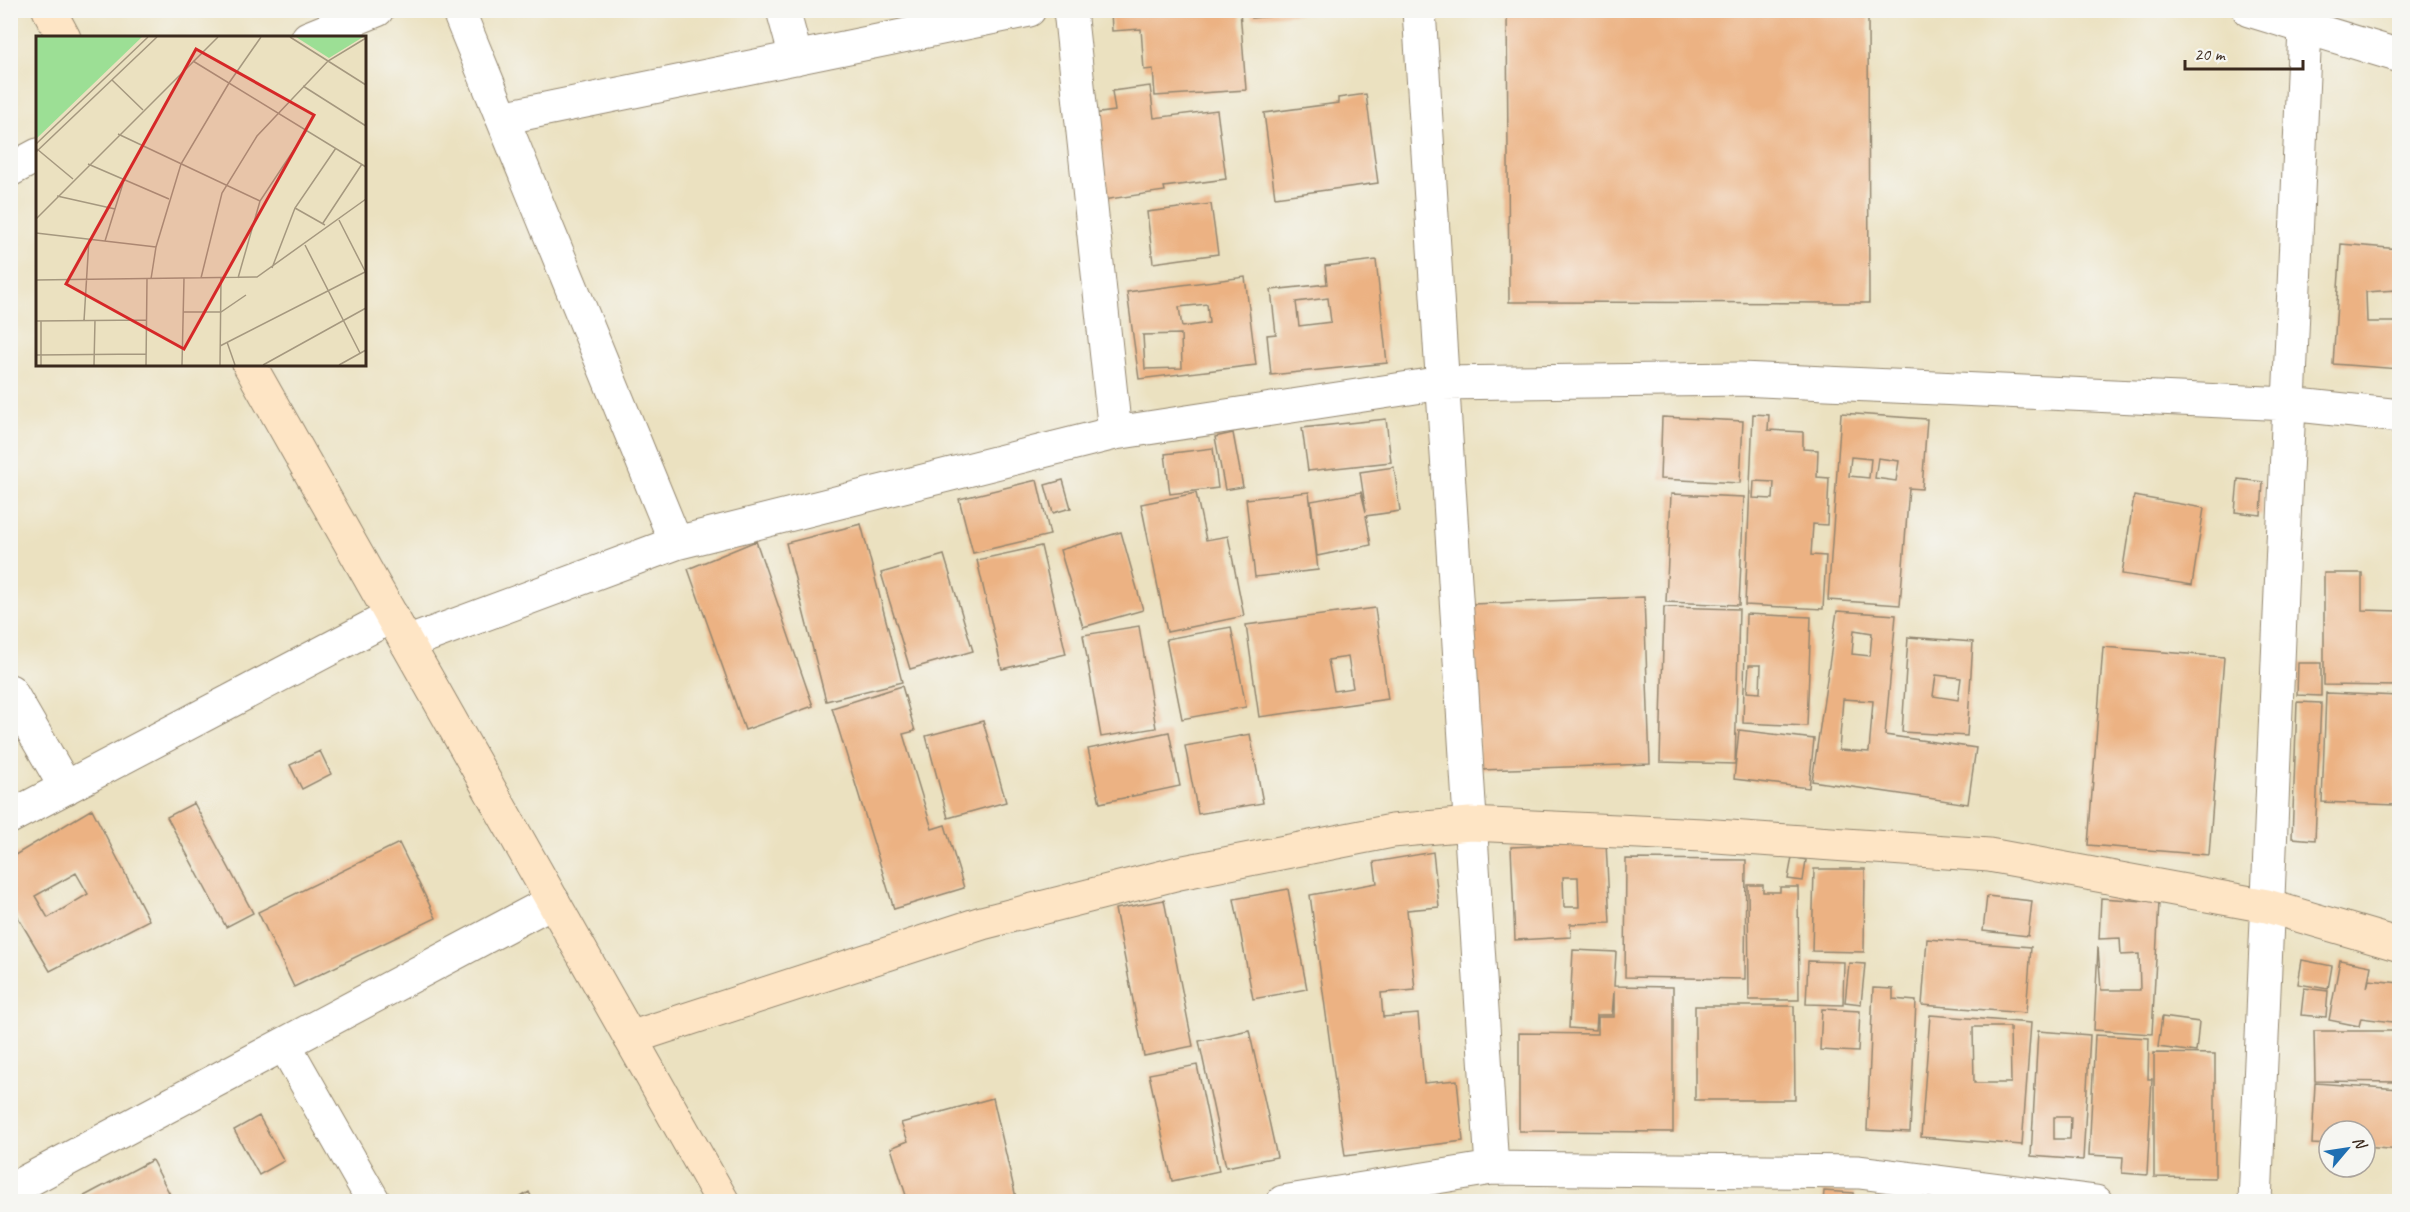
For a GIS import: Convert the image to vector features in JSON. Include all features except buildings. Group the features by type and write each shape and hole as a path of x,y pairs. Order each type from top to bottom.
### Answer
{"street":[{"path":"49,10 63,36"},
{"path":"313,36 377,10"},
{"path":"458,10 676,543"},
{"path":"783,10 796,58"},
{"path":"502,118 1029,10"},
{"path":"1070,10 1115,433"},
{"path":"1419,10 1492,1168"},
{"path":"2249,10 2400,56"},
{"path":"2255,1202 2306,28"},
{"path":"10,170 36,156"},
{"path":"250,366 630,1038 716,1199"},
{"path":"10,817 399,629 676,543 1115,433 1442,383 1740,380 2289,404 2400,416"},
{"path":"10,691 66,788"},
{"path":"630,1038 994,920 1191,870 1392,831 1470,824 1702,835 1989,855 2267,906 2400,945"},
{"path":"10,1190 553,901"},
{"path":"284,1044 374,1202"},
{"path":"1283,1202 1492,1168 1859,1172 2096,1202"}]}
